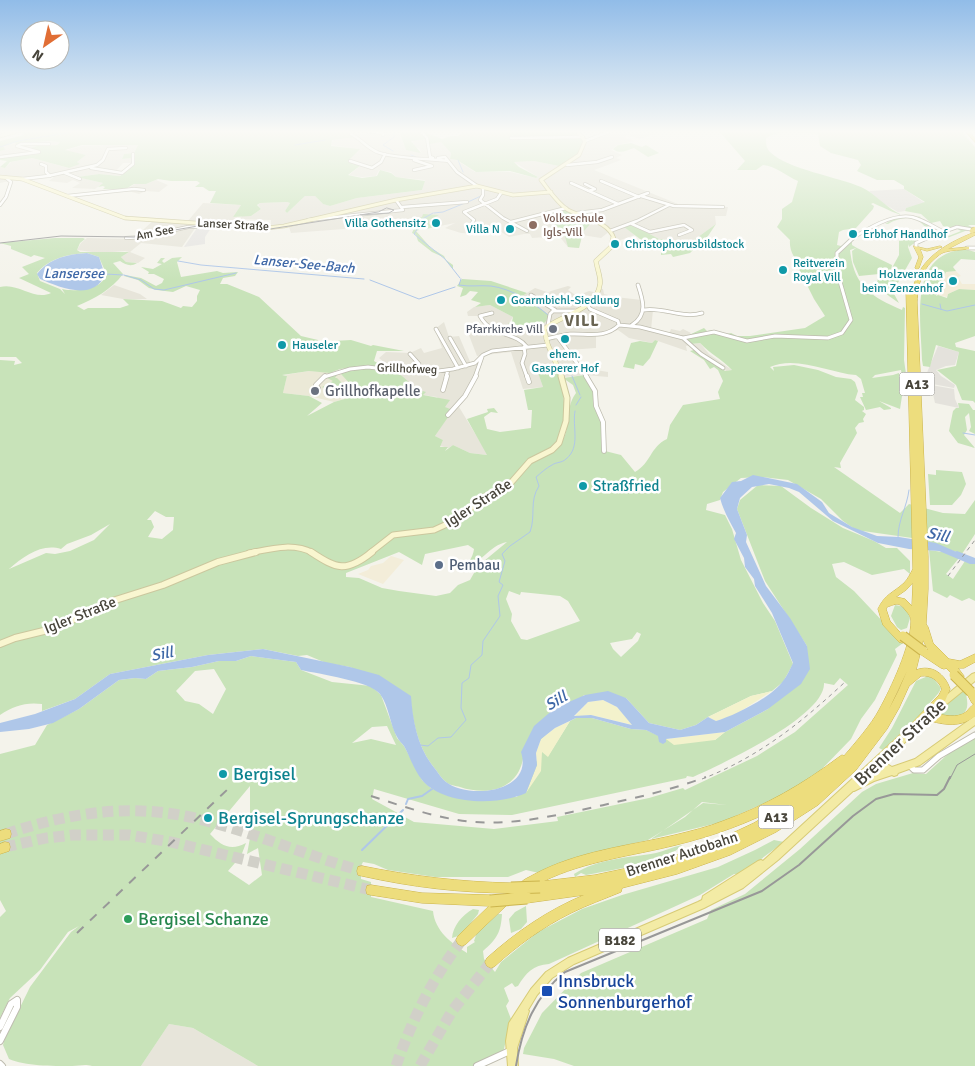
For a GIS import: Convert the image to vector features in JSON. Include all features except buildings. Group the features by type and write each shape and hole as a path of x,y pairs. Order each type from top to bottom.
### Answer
{"highway":[{"name":"Brenner Autobahn","path":"918,583 919,510 910,282 916,268 925,258 940,247 974,231"},
{"name":"Brenner Autobahn","path":"911,299 918,275 924,265 935,255 974,231"},
{"path":"916,247 927,250 940,247"},
{"path":"916,247 921,257 916,268"},
{"path":"935,255 953,249 967,248"},
{"name":"Brenner Autobahn","path":"371,890 422,898 490,901 527,898 611,886 665,872 716,855 762,834 813,801 846,772 867,750 896,706 905,686 917,652 919,620 917,562 919,510"},
{"path":"918,583 905,588 886,600 882,609 882,616 887,624 902,637 957,674"},
{"path":"902,637 886,618 885,610 887,604 894,600 904,602 909,606 919,620 928,644 946,661 974,694"},
{"name":"Brenner Autobahn","path":"362,871 400,880 451,887 540,887 580,882 642,870 715,847 775,817 806,797 835,772 860,746 878,721 900,680 919,620"},
{"path":"946,661 961,665 975,658"},
{"path":"905,686 918,673 925,672 938,677 946,688 942,698 913,728"},
{"path":"929,716 949,720 962,719 972,714 975,708"},
{"name":"A13","path":"462,940 493,909 534,880 586,860 684,838 750,817 791,797 860,746"},
{"name":"A13","path":"491,962 529,930 556,914 591,897 665,872"}],"main road":[{"name":"Lanser Straße","path":"27,181 122,217 215,226 267,228 309,221 396,200 477,186"},
{"path":"542,181 566,208 610,231 614,236 613,243 597,260 599,288 588,306 548,325"},
{"path":"477,186 502,193 523,195 551,192"},
{"name":"Igler Straße","path":"0,644 15,638 56,628 106,603 164,585 244,554 276,548 301,548 311,552 330,565 345,567 362,560 393,535 429,531 464,515 485,496 509,484 533,459 550,452 558,445 566,421 567,398 560,370 546,339 544,330 548,325"},
{"name":"Brenner Straße","path":"845,793 913,728 975,676"},
{"name":"B182","path":"894,772 910,766 934,751 975,720"},
{"path":"881,758 884,767 894,772"},
{"name":"Brenner Straße","path":"845,793 872,778 894,772"},
{"name":"B182","path":"513,1066 507,1052 528,1000 544,980 571,961 740,885 775,857 845,793"}],"street":[{"path":"0,205 6,197 11,183 8,181"},
{"path":"469,181 477,186"},
{"path":"601,181 669,206 723,207"},
{"path":"571,183 618,204"},
{"path":"585,184 595,189 588,191"},
{"path":"67,196 121,191 132,188 144,190"},
{"path":"483,188 483,195 480,199 485,204 509,222 527,231"},
{"path":"472,223 474,220 464,212 497,199 502,193"},
{"path":"577,213 600,210 648,193"},
{"path":"396,200 402,207"},
{"path":"402,207 448,205 467,202"},
{"path":"610,231 632,224 669,206"},
{"path":"309,221 403,210 402,207"},
{"path":"509,222 537,217 566,208"},
{"path":"546,339 575,334 601,334 613,331 619,325 683,338 710,332 747,341 777,336 823,339 840,335 852,320 837,275 837,256 840,247 855,236 900,216 919,219 944,232"},
{"path":"632,224 650,232 684,225 692,230 679,235"},
{"name":"Am See","path":"126,238 188,227 215,226"},
{"path":"916,247 916,243 919,241 960,227 974,231"},
{"path":"967,248 975,248"},
{"path":"631,326 639,321 644,310 638,285"},
{"path":"531,295 549,308 559,311"},
{"path":"588,306 618,321 619,325"},
{"path":"644,310 667,310 690,316 702,312"},
{"path":"548,325 550,314 553,311 575,311"},
{"path":"492,313 480,316 488,327 499,334 522,340 526,347 522,363 529,382"},
{"name":"Grillhofweg","path":"436,329 442,343 446,346 458,368"},
{"path":"557,336 580,365 595,391 596,406 603,422 604,451"},
{"path":"450,338 466,366"},
{"path":"683,338 701,354 723,368"},
{"name":"Grillhofweg","path":"318,388 317,382 339,371 368,367 398,370 418,368 430,372 448,370 475,363 482,356 493,351 548,345"},
{"path":"410,354 419,364 418,368"},
{"path":"448,415 459,404 476,380 482,356"},
{"name":"Grillhofweg","path":"443,390 448,370"},
{"path":"910,766 914,770 923,770 939,756 975,735"},
{"path":"0,1027 11,1004 17,1000 17,1007 0,1041"},
{"path":"477,1066 507,1052"}],"shaded area":[{"path":"49,181 72,181 67,183"},
{"path":"75,181 103,183 95,189 72,188 80,183"},
{"path":"93,181 154,181 146,184 134,184 124,190 103,189 105,187 103,186 98,187 103,183"},
{"path":"158,181 168,185 159,192 146,191 139,194 125,190 135,184 146,184"},
{"path":"169,181 425,181 422,190 357,198 330,206 323,204 315,196 305,196 287,213 285,211 290,203 260,203 257,205 261,209 251,216 233,217 241,205 210,203 216,191 195,187 200,183 197,181"},
{"path":"425,181 621,181 678,204 677,206 728,207 726,216 715,216 716,224 691,242 659,239 647,233 624,227 635,235 615,242 610,231 601,238 582,235 579,248 568,247 559,236 532,238 530,234 524,234 509,237 495,228 484,234 461,233 445,228 455,223 425,229 424,217 416,218 408,226 385,229 383,226 291,233 289,227 271,229 271,220 241,219 235,226 198,224 182,247 141,243 130,252 145,258 138,263 126,262 121,257 129,252 125,251 100,253 77,250 87,238 133,239 155,219 187,222 203,203 241,205 233,217 240,218 242,216 251,216 261,209 258,205 260,203 290,203 285,211 287,213 305,196 315,196 323,204 330,206 357,198 422,190"},
{"path":"798,181 843,181 851,183 871,193 902,215 873,203 871,204 874,206 873,209 856,228 839,232 837,245 841,246 850,241 857,248 892,265 888,285 895,288 893,292 899,303 877,283 879,274 859,276 853,262 852,251 856,248 850,250 855,273 866,288 881,300 902,310 903,307 905,308 904,360 907,381 906,397 901,370 875,375 872,378 899,373 902,396 900,409 879,401 891,409 884,410 880,407 866,410 860,397 863,397 862,393 865,393 861,379 856,375 802,364 780,364 770,367 774,371 773,367 794,365 818,370 836,377 851,379 855,382 858,391 855,400 864,407 862,411 866,414 863,419 864,422 859,423 855,428 857,433 840,463 841,468 834,467 900,513 909,504 943,513 965,514 975,500 975,534 962,554 919,539 856,530 843,521 821,499 788,480 761,477 741,478 723,492 720,500 707,504 706,510 725,515 732,529 741,560 763,603 775,621 793,664 783,682 772,691 751,696 696,725 680,730 649,723 626,698 584,695 523,759 520,769 508,784 499,788 480,791 447,783 430,762 417,735 410,696 350,667 326,663 307,655 298,656 263,649 208,655 110,674 75,699 42,711 42,704 25,704 0,715 0,360 15,361 14,365 22,363 16,357 0,357 0,287 13,287 38,295 51,293 19,278 29,274 22,267 45,258 34,255 31,257 11,249 11,246 0,243 55,238 83,238 85,239 80,243 77,250 80,252 129,252 121,257 126,262 137,263 131,265 120,261 113,263 123,274 102,293 77,306 84,310 88,308 120,308 129,305 123,299 162,301 181,308 183,306 192,307 197,301 200,290 186,286 173,292 157,290 149,288 138,280 124,276 141,278 156,286 162,283 164,279 154,274 148,274 149,272 141,267 153,269 162,264 157,263 161,258 165,258 162,261 164,263 172,258 182,257 177,262 181,277 217,271 223,273 238,272 235,276 223,278 220,284 227,284 259,297 301,336 318,340 316,342 351,340 371,346 404,351 377,351 374,361 388,369 366,366 340,369 330,373 309,371 282,375 287,376 283,393 309,396 322,403 307,416 334,402 355,396 355,386 352,386 340,373 368,368 390,370 400,374 417,388 426,392 423,395 450,400 445,407 453,410 435,436 443,440 440,447 448,447 445,451 453,445 470,453 487,455 467,419 488,412 487,409 494,408 498,413 491,412 484,417 487,429 500,432 531,428 532,410 528,410 524,390 543,387 537,370 549,371 549,368 557,368 563,392 564,411 561,430 552,453 564,438 570,407 576,393 573,385 563,378 585,375 594,393 600,412 605,451 621,455 635,472 644,464 657,446 667,439 670,425 683,405 720,399 718,392 723,381 718,370 714,367 710,369 704,360 690,351 694,350 716,362 725,371 732,370 700,343 691,344 685,338 694,335 689,335 704,328 707,331 714,330 723,335 731,333 737,336 750,336 805,328 825,316 799,269 801,265 792,254 790,240 777,227 782,219 782,209 792,202","holes":["87,253 99,257 104,269 105,276 99,284 80,290 62,289 65,294 60,289 40,281 37,273 53,260","155,511 166,517 174,517 173,530 162,539 148,537 154,527 151,520 147,520","110,524 94,540 70,551 55,554 46,553 9,569 40,549 61,549 67,544 91,535","507,542 478,566 470,580 458,585 450,593 436,596 399,591 382,588 359,578 346,577 346,573 399,552 422,565 425,554 468,545 474,549 468,563 461,569 474,564 495,547","509,591 520,595 521,592 560,596 568,601 580,621 527,640 521,639 511,621 512,614 506,599","637,632 641,634 638,641 621,657 610,643 632,639"]},
{"path":"895,181 975,181 975,225 968,225 973,228 947,238 961,231 954,227 948,228 943,226 940,221 931,223 921,214 905,211 906,208 925,202 904,189 904,186"},
{"path":"904,189 925,203 898,212 879,201 869,191"},
{"path":"565,209 592,222 583,232 579,248 568,247 564,233 545,215"},
{"path":"423,214 439,215 429,220 429,224 437,227 424,229 423,220 421,219 419,220 419,230 416,231 431,248 444,256 453,265 453,269 443,257 432,252 418,241 416,235 412,233 415,226 409,222 413,218 422,217"},
{"path":"903,216 920,220 940,231 917,241 909,247 909,244 908,247 912,258 896,286 893,287 889,284 892,268 899,255 899,241 927,230 919,221 909,218 898,219 885,224"},
{"path":"716,224 704,242 701,242 690,253 673,257 671,254 661,255 661,249 655,244 648,245 624,227 633,225 659,239 691,242"},
{"path":"197,228 211,228 205,237 205,244 184,247"},
{"path":"965,249 975,252 975,260 961,259 953,267 956,271 946,272 936,296 947,298 948,294 959,289 975,290 975,336 955,343 956,347 975,351 975,403 962,400 956,385 937,370 956,366 959,352 936,345 930,367 923,366 922,360 920,308 926,276 934,263 947,254"},
{"path":"956,271 961,276 958,277 962,284 975,284 975,290 959,289 948,294 947,297 938,295 946,272"},
{"path":"462,279 491,281 527,293 519,298 535,305 549,315 542,325 544,326 542,331 533,331 535,327 523,325 520,330 508,323 512,322 513,317 490,305 475,307 481,303 471,300 478,292 470,291 460,297 463,288 457,286"},
{"path":"114,285 140,294 147,299 123,299 101,295"},
{"path":"568,286 571,287 568,290 577,296 589,291 598,293 600,289 603,289 604,294 608,295 603,304 612,304 612,300 615,297 642,300 644,309 653,310 651,330 669,334 671,329 680,331 683,329 691,333 684,338 690,344 700,343 709,354 732,370 726,371 716,362 689,345 686,346 687,351 655,340 652,343 629,338 618,330 596,335 596,348 568,350 579,364 596,366 596,370 608,372 608,377 586,375 563,377 561,367 537,369 543,387 523,389 511,352 477,356 465,325 472,323 484,334 494,332 478,316 468,316 467,312 474,307 490,305 513,317 509,323 519,329 523,325 535,327 533,330 541,325 548,315 535,305 520,298 517,299 535,288 550,293 551,291"},
{"path":"444,322 449,337 459,336 471,364 480,359 478,374 459,407 488,455 470,453 453,445 449,448 440,446 443,440 435,436 452,410 444,407 437,397 423,395 425,392 417,390 379,358 386,352 410,353 421,348 424,353 442,348 435,329"},
{"path":"655,340 658,341 650,358 643,366 635,364 634,369 623,367 631,343 640,341 652,343"},
{"path":"938,346 959,352 955,365 936,370 941,376 955,385 954,388 927,383 926,375"},
{"path":"309,371 340,373 352,386 355,386 355,396 334,402 309,396 283,393 287,376 285,375"},
{"path":"335,373 337,375 335,378 350,391 342,397 336,391 333,393 322,387 333,381 327,378 320,382"},
{"path":"931,385 954,389 955,399 959,408 935,403"},
{"path":"958,403 969,404 975,410 975,434 969,431 971,427 969,413 965,417 967,430 964,435 975,448 958,443 949,431 953,411 959,408"},
{"path":"936,470 962,472 966,484 961,495 952,505 930,505 928,474 936,475"},
{"path":"758,485 781,486 843,528 886,548 897,548 910,561 910,574 904,569 872,575 844,562 832,564 836,577 854,591 903,643 895,649 897,655 875,700 861,719 851,739 819,772 794,790 722,822 651,839 663,831 648,840 601,851 539,873 526,870 508,877 435,877 388,870 363,862 361,866 361,879 371,882 371,897 433,911 440,930 450,941 467,953 467,947 475,942 477,932 498,914 502,914 501,926 497,935 492,943 483,951 484,959 495,972 501,962 538,932 582,909 622,895 718,867 774,840 784,842 741,874 734,874 700,895 549,964 534,968 518,986 515,987 512,983 504,988 509,1001 506,1006 511,1019 503,1053 473,1066 258,1066 193,1028 169,1024 141,1066 56,1066 31,1064 9,1059 3,1045 30,987 71,932 79,926 68,932 40,970 10,998 0,1018 0,917 6,911 0,900 0,754 35,745 47,725 79,709 119,680 146,679 158,671 192,667 219,661 236,661 251,656 296,662 301,670 332,682 371,686 381,695 397,738 404,746 422,780 432,789 517,797 542,751 548,756 570,721 576,718 592,718 631,729 646,730 666,739 715,740 725,732 768,709 807,646 765,581 737,509 740,500","holes":["214,669 226,689 213,714 199,704 185,701 176,691 195,671","840,678 848,685 795,732 757,756 685,790 683,788 649,798 557,817 558,821 494,829 414,822 372,799 374,789 459,814 512,815 686,778 687,776 693,777 747,751 791,724 808,710 820,696 824,683 834,685","387,726 396,745 371,739 352,743 372,727","250,786 250,838 247,854 258,848 262,875 249,885 228,871 241,856 246,843 231,847 218,842 210,834","702,802 727,805 703,803 693,810"]},
{"path":"929,550 949,553 959,558 946,574 953,579 965,561 975,562 975,601 969,598 962,601 950,595 947,598 933,591"},
{"path":"391,556 404,560 383,584 358,574 368,570 371,566 383,563"},
{"path":"895,605 906,607 910,618 907,628 901,630 897,627 891,616"},
{"path":"928,676 934,679 941,688 938,694 925,710 883,750 879,748 892,728 916,681"},
{"path":"964,688 967,706 962,714 956,716 934,715 949,700"},
{"path":"975,736 975,1066 574,1066 554,1059 523,1054 524,1048 542,1013 581,973 707,919 711,910 745,894 800,849 862,792 876,784 913,773 926,774 959,744"},
{"path":"682,845 676,851 665,856 638,864 586,875 581,873 575,877 574,874 604,862 656,853"},
{"path":"526,906 527,922 521,929 511,933 509,919 515,912"},
{"path":"473,909 479,910 478,914 461,935 452,938 454,929 459,921"},
{"path":"169,1024 193,1028 258,1066 141,1066"}],"sand":[{"path":"772,691 733,716 716,721 708,717 751,696"},
{"path":"603,700 617,707 633,725 591,715 574,717 588,702"},
{"path":"570,721 548,757 542,752 541,771 526,793 537,765 536,753 541,739 555,728"},
{"path":"725,732 715,740 674,745 666,739"}],"water":[{"name":"Lansersee","path":"87,253 99,257 105,275 100,283 92,288 75,290 56,286 40,279 37,274 47,264 60,258 73,254"},
{"path":"753,475 797,484 822,502 829,513 852,527 877,536 899,537 936,543 975,560 975,564 970,564 939,551 909,549 878,543 833,521 799,492 769,484 752,487 740,498 737,509 747,535 746,542 766,586 790,618 807,646 810,669 801,684 768,709 725,732 666,739 666,742 663,744 659,742 658,736 646,730 631,729 592,718 576,718 555,728 541,739 536,753 537,765 526,793 501,800 471,801 457,799 431,788 419,776 404,746 397,737 380,694 366,685 301,670 296,662 251,656 236,661 219,661 192,667 158,671 146,679 119,680 79,709 53,723 29,729 0,732 0,723 35,714 75,699 110,674 208,655 263,649 379,675 411,696 413,716 418,735 430,762 446,782 456,788 469,791 497,789 509,784 518,776 522,766 521,752 534,726 555,708 585,695 608,691 626,698 649,723 680,730 696,725 708,717 716,721 724,719 752,705 778,687 793,663 772,613 755,586 754,579 745,567 744,558 734,539 736,533 720,498 732,482 741,481","holes":["603,700 617,707 632,725 591,715 574,716 588,702"]}],"waterway":[{"path":"468,202 481,196"},
{"path":"434,213 443,212 465,203"},
{"path":"433,213 417,222 420,225 414,234 445,259 460,278"},
{"name":"Lanser-See-Bach","path":"178,261 201,265 364,279"},
{"name":"Lanser-See-Bach","path":"124,275 141,280 154,289 164,290 236,273"},
{"name":"Lanser-See-Bach","path":"105,274 123,275"},
{"path":"461,279 459,285 491,286 514,293 536,305 548,315"},
{"name":"Lanser-See-Bach","path":"370,280 419,299 455,287"},
{"path":"922,304 947,311 975,305"},
{"path":"940,304 941,309"},
{"path":"572,376 580,395"},
{"path":"576,405 581,397"},
{"path":"420,745 428,746 438,738 451,737 466,720 461,708 462,683 469,678 471,665 482,655 483,641 500,616 498,596 503,585 499,582 505,561 502,554 530,532 533,520 534,497 539,486 536,477 550,466 564,460 571,454 575,443 575,411"},
{"path":"963,433 975,435"},
{"path":"898,537 899,525 909,490"},
{"name":"Sill","path":"957,554 975,561"},
{"path":"406,804 408,799 422,796 432,789"},
{"path":"362,850 403,810"}],"tunnel":[{"path":"6,834 50,821 94,813 117,811 162,813 185,816 230,827 362,871"},
{"path":"5,847 46,838 73,835 129,835 171,842 371,890"},
{"path":"396,1066 424,1000 441,970 462,940"},
{"path":"420,1066 452,1011 491,962"}],"tram line":[{"path":"387,208 394,210 389,213 360,215 378,212 387,208"},
{"path":"0,243 61,236 134,237 198,226 270,229 360,215"},
{"path":"950,779 957,765 975,754"},
{"path":"516,1066 526,1026 538,1002 565,972 762,891 799,865 853,816 876,799 894,794 937,795 944,789 950,777"}],"railway":[{"path":"948,576 975,540"},
{"path":"702,779 742,760 779,737 813,711 845,682"},
{"path":"371,796 448,818 490,823 522,821 553,816 666,790 706,777"},
{"path":"77,933 229,788"}],"place":[{"name":"Villa Gothensitz","path":"436,223"},
{"name":"Volksschule Igls-Vill","path":"533,225"},
{"name":"Villa N","path":"510,229"},
{"name":"Erbhof Handlhof","path":"853,234"},
{"name":"Christophorusbildstock","path":"615,244"},
{"name":"Reitverein Royal Vill","path":"783,270"},
{"name":"Holzveranda beim Zenzenhof","path":"953,281"},
{"name":"Goarmbichl-Siedlung","path":"501,300"},
{"name":"Pfarrkirche Vill","path":"553,329"},
{"name":"ehem. Gasperer Hof","path":"565,339"},
{"name":"Hauseler","path":"282,345"},
{"name":"Grillhofkapelle","path":"315,391"},
{"name":"Straßfried","path":"583,486"},
{"name":"Pembau","path":"439,565"},
{"name":"Bergisel","path":"223,774"},
{"name":"Bergisel-Sprungschanze","path":"208,818"},
{"name":"Bergisel Schanze","path":"128,919"},
{"name":"Innsbruck Sonnenburgerhof","path":"547,991"}],"district":[{"name":"VILL","path":"582,321"}]}
